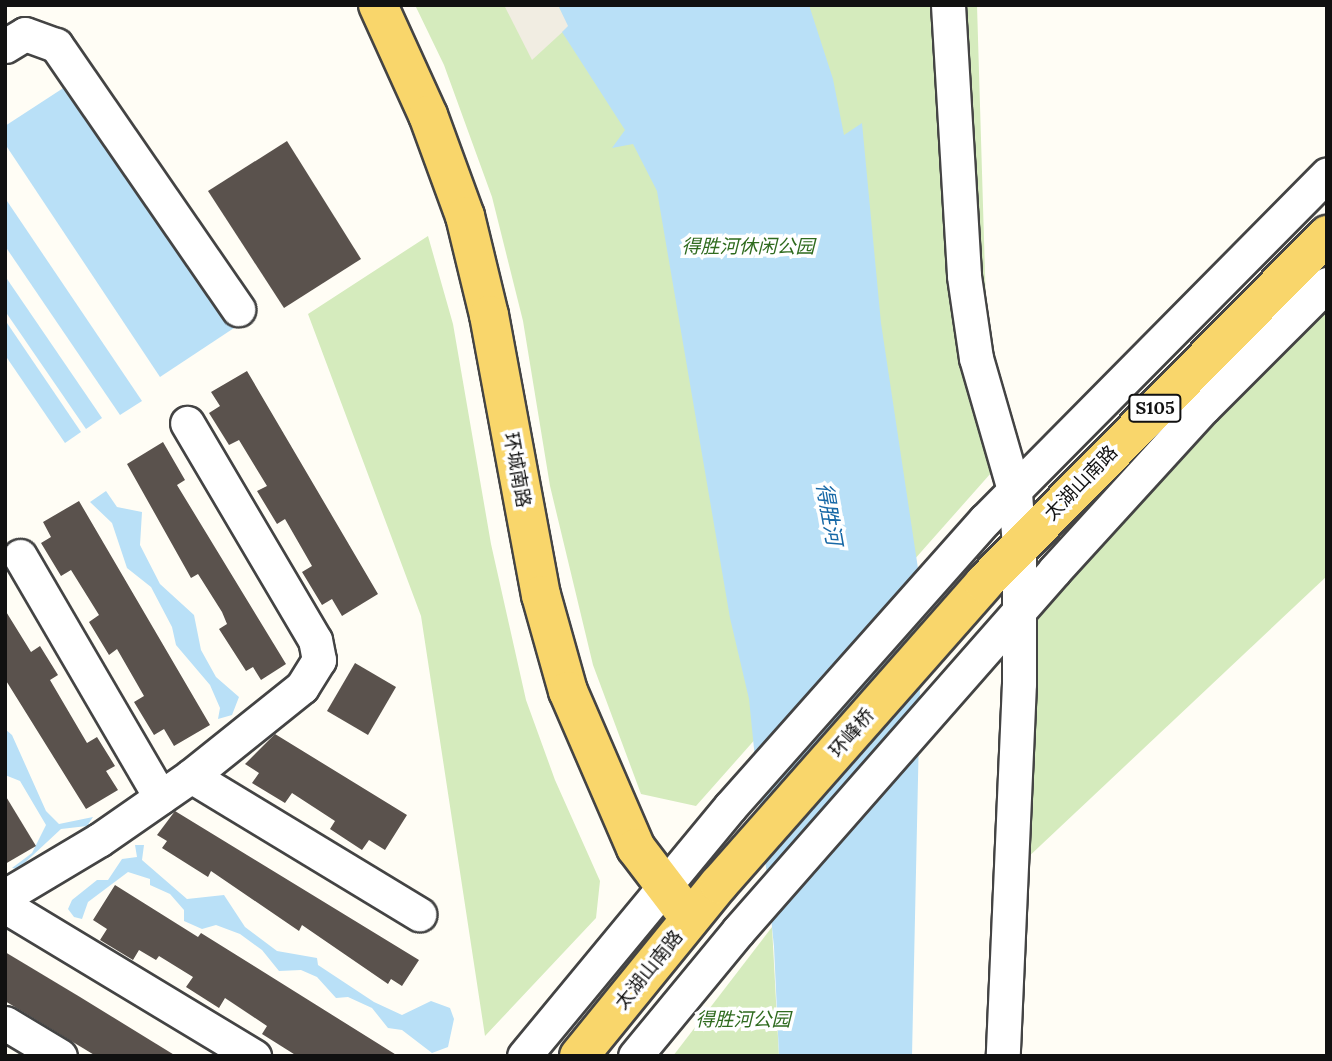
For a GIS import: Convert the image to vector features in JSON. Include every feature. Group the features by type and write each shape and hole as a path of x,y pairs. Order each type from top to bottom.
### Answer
{"main road":[{"name":"环城南路","path":"378,5 428,115 465,216 489,316 541,594 568,691 625,826 663,888 690,919"},
{"name":"太湖山南路","path":"984,583 1327,235"},
{"name":"环峰桥","path":"719,884 984,583"},
{"name":"太湖山南路","path":"579,1056 719,884"}],"street":[{"path":"948,5 964,275 976,358 1014,493 1018,547 1019,614 1003,1056"},
{"path":"5,46 25,34 56,45 238,309"},
{"path":"524,1056 730,807 985,520 1327,174"},
{"path":"635,1056 738,931 1204,407 1327,284"},
{"path":"5,896 99,840 191,776 302,687 319,660 315,640 187,424"},
{"path":"20,556 160,797"},
{"path":"191,776 419,914"},
{"path":"5,906 254,1056"},
{"path":"5,1023 60,1056"}],"green space":[{"name":"得胜河休闲公园","path":"415,5 977,5 991,473 696,806 641,794 593,665 550,486 523,321 492,197 444,65"},
{"path":"428,236 453,324 491,544 526,700 555,780 600,881 596,918 485,1036 421,616 308,314"},
{"path":"1327,299 1327,576 1024,861 1038,579"},
{"name":"得胜河公园","path":"772,927 779,1056 673,1056"}],"shaded area":[{"path":"504,5 558,5 569,26 532,60"}],"water":[{"name":"得胜河","path":"558,5 809,5 833,79 844,135 862,123 881,323 922,595 912,1056 779,1056 774,947 749,699 730,618 657,191 633,144 612,148 625,130 562,32 568,26"},
{"path":"71,83 234,328 160,377 5,144 5,126"},
{"path":"5,198 142,401 120,415 5,246"},
{"path":"5,276 102,418 86,429 5,311"},
{"path":"5,320 81,432 65,443 5,355"},
{"path":"106,491 117,507 142,512 140,545 160,584 194,615 201,650 216,677 239,697 232,715 218,719 220,708 210,685 176,645 172,627 151,587 127,568 112,523 90,502"},
{"path":"5,729 12,735 46,811 59,824 93,817 87,826 61,829 18,869 12,868 32,853 46,825 20,781 5,775"},
{"path":"135,845 144,845 142,860 187,899 224,895 245,927 277,951 317,958 318,965 374,1002 402,1015 431,1001 450,1008 454,1019 448,1047 432,1053 402,1030 388,1028 372,1008 348,997 336,998 317,977 301,970 279,971 262,950 240,934 216,925 202,929 184,921 184,910 170,894 150,885 150,879 128,872 88,902 82,919 74,917 68,909 72,900 97,880 108,880 122,859 137,857"}],"building":[{"path":"287,141 361,259 284,308 208,191"},
{"path":"247,371 378,594 342,616 332,599 322,605 302,572 312,566 285,519 277,524 257,491 267,486 239,440 229,445 209,413 220,406 211,392"},
{"path":"163,442 185,480 177,485 286,664 261,680 253,667 246,671 219,629 227,624 222,612 198,574 191,578 127,464"},
{"path":"79,501 210,725 174,746 164,729 154,735 134,702 144,696 117,649 109,655 89,622 99,615 71,570 61,576 41,543 51,537 43,522"},
{"path":"5,610 31,652 40,646 58,675 50,680 87,743 97,737 115,766 106,771 118,790 86,809 5,679"},
{"path":"355,663 396,687 368,735 327,711"},
{"path":"275,734 407,815 385,850 369,840 362,850 330,829 335,821 292,793 285,803 252,783 259,773 245,764"},
{"path":"5,795 36,846 5,864"},
{"path":"175,811 419,960 402,986 391,979 388,984 302,925 299,931 211,871 208,877 162,848 167,841 157,835"},
{"path":"115,885 198,937 201,933 398,1056 297,1056 262,1034 267,1026 225,998 219,1008 186,987 193,977 159,956 156,960 139,950 133,960 100,940 107,929 93,920"},
{"path":"5,952 176,1056 96,1056 5,1001"}]}
